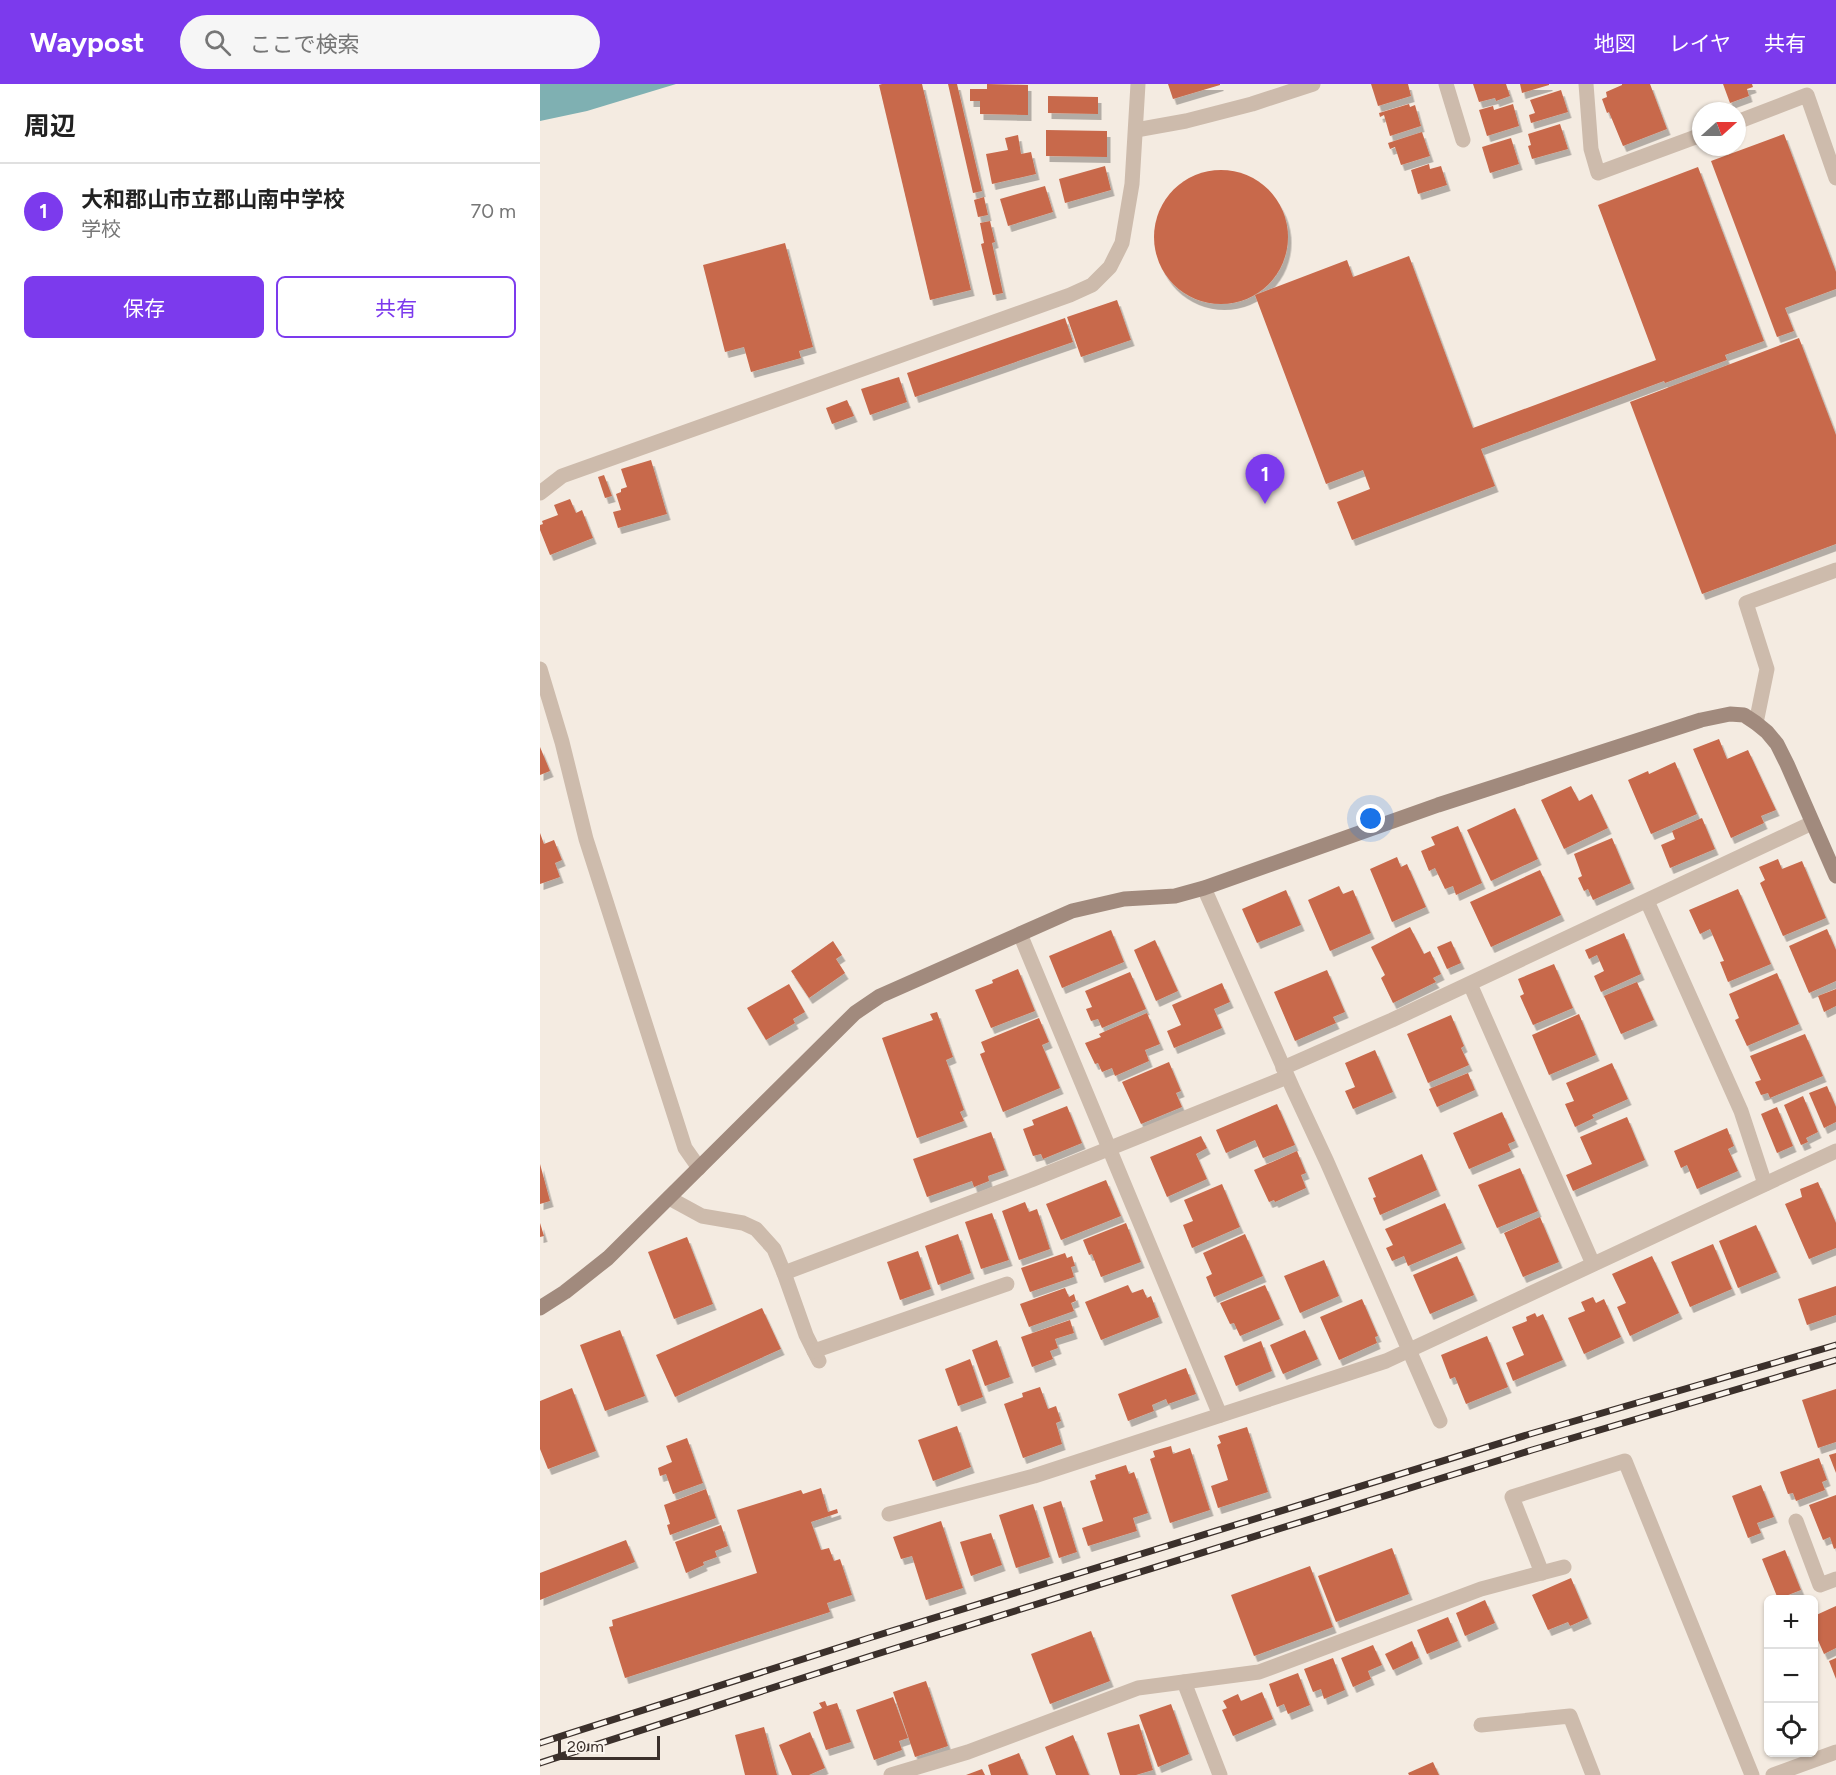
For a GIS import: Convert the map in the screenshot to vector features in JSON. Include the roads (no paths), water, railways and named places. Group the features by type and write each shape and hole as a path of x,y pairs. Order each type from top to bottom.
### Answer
{"street":[{"path":"540,493 562,476 1070,295 1092,285 1110,267 1122,243 1132,184 1138,84"},
{"path":"1136,130 1186,122 1314,84"},
{"path":"1446,84 1463,140"},
{"path":"1586,84 1591,150 1598,173 1692,138"},
{"path":"1746,119 1807,95 1836,178"},
{"path":"1756,723 1767,669 1746,603 1836,570"},
{"path":"540,669 562,742 586,839 686,1148 699,1168"},
{"path":"540,1308 608,1258 855,1013 880,996 1072,911 1100,903 1175,896 1204,888 1438,805 1701,720 1730,714 1744,716 1756,723 1777,744 1836,876"},
{"path":"784,1273 1110,1149 1285,1072 1812,823"},
{"path":"1204,888 1440,1421"},
{"path":"1647,901 1741,1111 1766,1184"},
{"path":"1020,934 1220,1415"},
{"path":"1470,984 1593,1264"},
{"path":"889,1514 1034,1476 1386,1360 1836,1151"},
{"path":"669,1198 702,1216 743,1223 756,1229 774,1249 806,1335 817,1356 1007,1284"},
{"path":"1542,1573 1512,1497 1625,1461 1752,1775"},
{"path":"1796,1521 1820,1586 1836,1579"},
{"path":"891,1775 968,1752 1138,1688 1259,1672 1481,1589 1564,1567"},
{"path":"1185,1682 1220,1775"},
{"path":"1481,1725 1570,1716 1593,1775"},
{"path":"1773,1775 1836,1752"}],"water":[{"path":"540,84 676,84 587,111 540,121"}],"railway":[{"path":"540,1743 869,1638 1530,1434 1836,1345"},
{"path":"540,1763 877,1654 1532,1450 1836,1360"}],"place":[{"name":"大和郡山市立郡山南中学校","path":"1265,504"}]}
